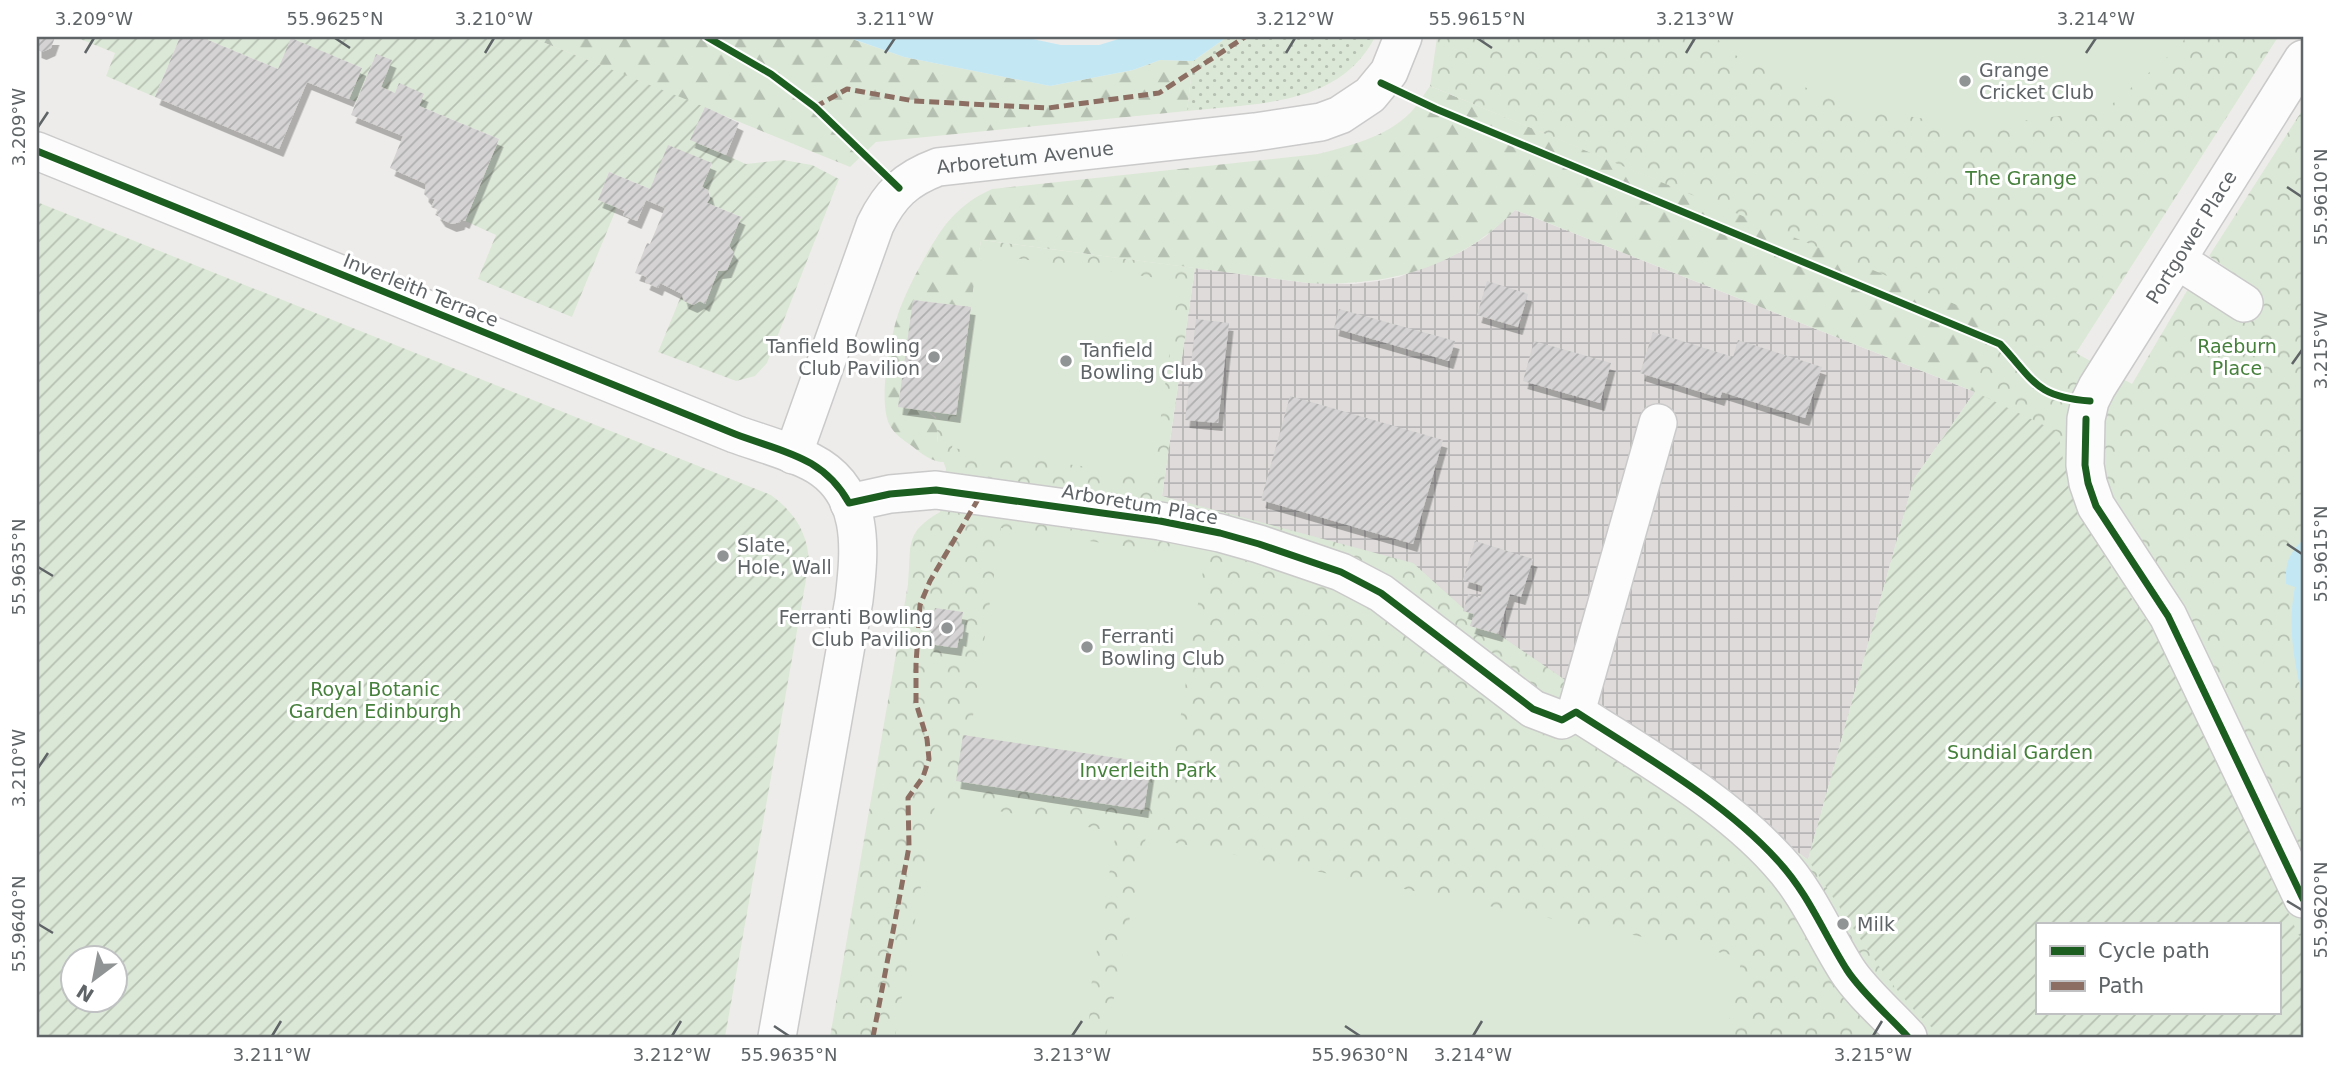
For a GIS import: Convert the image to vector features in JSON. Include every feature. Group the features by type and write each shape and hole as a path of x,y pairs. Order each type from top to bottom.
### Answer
{"street":[{"name":"Arboretum Avenue","path":"793,456 874,225 888,200 914,176 938,167 1255,132 1321,122 1340,115 1370,95 1389,72 1403,37"},
{"name":"Portgower Place","path":"2303,59 2097,387 2086,419 2085,465 2096,506 2168,616 2303,899"},
{"name":"Inverleith Terrace","path":"37,151 793,456"},
{"path":"2176,260 2244,303"},
{"path":"1658,422 1576,712 1687,786 1756,838 1799,887 1849,973 1908,1037"},
{"path":"777,1037 854,600 859,538 849,503 839,485 826,472 793,456"},
{"name":"Arboretum Place","path":"849,503 890,494 936,490 1160,521 1259,544 1341,572 1381,593 1533,709 1562,720 1576,712"}],"shaded area":[{"path":"1515,210 1975,392 1914,479 1808,860 1606,708 1491,633 1470,626 1463,611 1162,496 1195,268 1308,283 1354,284 1378,281 1399,277 1461,252 1485,237"}],"green space":[{"path":"75,37 180,37 155,97 106,76 115,53"},
{"path":"209,37 530,37 705,107 691,140 746,164 783,160 812,165 839,179 767,363 755,376 736,381 658,352 681,296 684,301 693,305 700,301 705,303 718,271 727,270 734,253 729,246 741,217 707,203 708,190 702,187 712,164 650,189 609,172 598,200 617,207 572,317 478,279 496,235 465,221 499,139 419,106 423,94 399,84 395,93 381,87 376,54 356,102 349,99 362,68 291,39 278,69 208,40"},
{"path":"530,37 846,37 904,57 1050,86 1133,70 1160,60 1193,61 1187,111 876,142 850,167"},
{"path":"1227,37 1375,37 1359,60 1340,77 1318,89 1267,103 1187,111 1193,61"},
{"name":"Inverleith Park","path":"1437,37 2278,37 2076,353 2132,384 2188,289 2204,300 2225,267 2209,256 2303,109 2303,1037 830,1037 908,584 910,550 920,527 940,512 946,469 938,447 936,417 927,411 898,407 913,300 971,307 981,240 1195,268 1162,496 1413,563 1464,609 1463,611 1474,614 1470,626 1498,634 1606,708 1808,860 1914,479 1975,392 1993,320 1430,86"},
{"name":"Grange Cricket Club","path":"1715,37 2186,37 2179,47 2105,110 1974,127 1846,106 1735,55"},
{"path":"1430,86 2076,353 1808,860 1914,479 1975,392 1515,210 1493,230 1445,260 1393,277 1337,283 1308,283 981,240 971,307 913,300 927,411 937,420 937,439 945,462 936,461 923,454 893,431 889,424 885,385 898,314 926,254 940,232 956,213 973,199 992,189 1318,154 1367,140 1390,128 1410,113"},
{"name":"Royal Botanic Garden Edinburgh","path":"37,202 771,495 787,509 803,533 809,563 725,1037 37,1037"},
{"name":"Tanfield Bowling Club","path":"978,253 1179,281 1153,476 952,448"},
{"name":"Sundial Garden","path":"1975,392 2058,432 2064,465 2090,529 2112,569 2156,635 2303,944 2303,1037 1943,1037 1923,1019 1887,977 1808,860 1914,479"},
{"name":"Ferranti Bowling Club","path":"1001,528 1205,558 1173,766 970,736"},
{"path":"936,800 1116,832 1090,993 1093,994 1086,1037 895,1037"},
{"path":"1146,837 1742,957 1726,1037 1106,1037"}],"water":[{"path":"847,37 1023,37 1061,45 1099,45 1125,37 1227,37 1193,61 1160,60 1133,70 1050,86 904,57"},
{"path":"2303,540 2303,699 2293,643 2295,587 2286,584 2286,577 2291,555"}],"building":[{"path":"37,37 55,37 51,48 42,52 37,50"},
{"path":"180,37 209,37 208,40 278,69 291,38 362,68 349,99 307,82 279,149 155,97"},
{"path":"376,54 392,60 381,87 395,93 399,83 424,94 419,106 499,139 465,221 461,219 460,222 452,224 441,219 436,212 438,210 431,207 435,199 429,199 424,194 426,184 390,168 403,136 351,115"},
{"path":"705,107 739,123 726,155 690,140"},
{"path":"668,145 712,163 702,187 708,190 710,198 707,203 741,217 729,246 734,253 727,270 718,271 705,304 700,301 693,305 684,301 682,294 660,283 658,288 645,282 647,277 635,273 665,208 646,200 637,221 623,215 625,211 598,200 609,172 650,189"},
{"path":"1487,281 1528,294 1518,327 1477,315"},
{"name":"Tanfield Bowling Club Pavilion","path":"913,300 971,307 956,415 898,407"},
{"path":"1339,309 1455,341 1449,361 1334,328"},
{"path":"1196,319 1229,323 1218,423 1185,420"},
{"path":"1653,332 1733,357 1738,340 1822,367 1805,418 1722,392 1720,398 1640,373"},
{"path":"1534,341 1611,363 1600,403 1523,381"},
{"path":"1290,396 1443,440 1413,544 1261,500"},
{"path":"1475,541 1533,559 1521,597 1510,594 1498,634 1470,626 1474,614 1463,611 1468,594 1480,598 1483,586 1463,580"},
{"name":"Ferranti Bowling Club Pavilion","path":"935,608 963,612 962,639 959,638 957,648 929,644 929,631"},
{"path":"963,735 1151,763 1144,810 956,781"}],"marked path":[{"path":"815,107 847,89 914,101 1048,108 1159,93 1245,37"},
{"path":"873,1037 909,847 908,798 923,777 929,759 927,739 916,703 920,605 930,581 980,496"}],"cycle path":[{"path":"707,37 771,74 815,107 899,188"},
{"path":"1381,83 1436,109 2000,344 2029,377 2046,391 2090,401"},
{"path":"37,151 735,434 785,451 814,465 827,475 849,503 890,494 936,490 1160,521 1220,533 1341,572 1381,593 1533,709 1562,720 1576,712 1682,780 1733,819 1757,839 1789,873 1853,978 1908,1037"},
{"path":"2086,419 2085,465 2096,506 2168,616 2303,899"}],"place":[{"name":"Grange Cricket Club","path":"1965,81"},
{"name":"Tanfield Bowling Club Pavilion","path":"934,357"},
{"name":"Tanfield Bowling Club","path":"1066,361"},
{"name":"Slate, Hole, Wall","path":"723,556"},
{"name":"Ferranti Bowling Club Pavilion","path":"947,628"},
{"name":"Ferranti Bowling Club","path":"1087,647"},
{"name":"Milk","path":"1843,924"}],"park label":[{"name":"The Grange","path":"2021,178"},
{"name":"Raeburn Place","path":"2237,357"}]}
